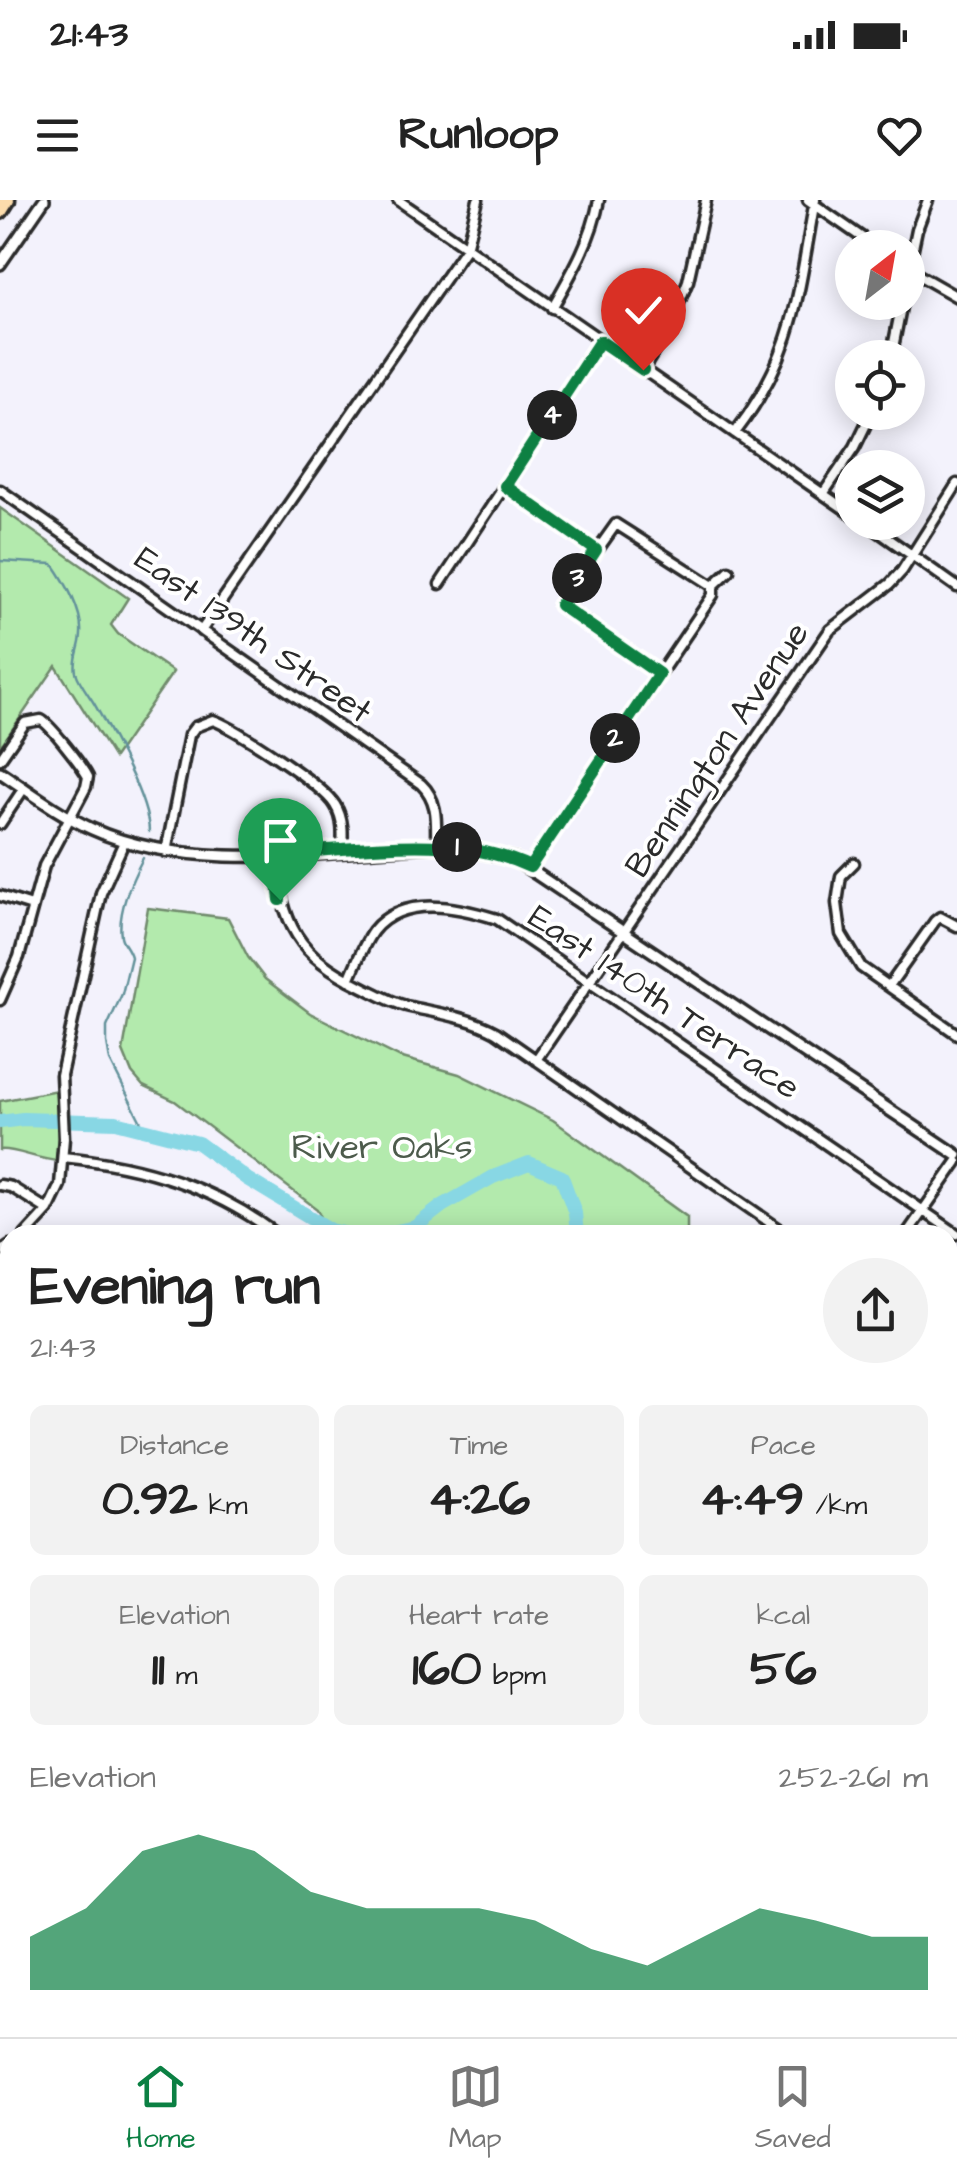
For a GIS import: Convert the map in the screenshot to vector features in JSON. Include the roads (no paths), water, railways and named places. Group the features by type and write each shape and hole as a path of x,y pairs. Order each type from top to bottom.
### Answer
{"highway":[{"path":"0,211 7,200"}],"street":[{"path":"0,264 44,200"},
{"path":"398,200 835,502"},
{"path":"202,631 466,248 478,200"},
{"path":"552,308 578,264 600,200"},
{"path":"643,370 670,325 688,281 706,200"},
{"path":"917,230 928,200"},
{"path":"735,433 766,389 788,339 799,299 813,202 852,230"},
{"path":"925,280 957,298"},
{"path":"440,584 600,341"},
{"path":"823,494 863,430"},
{"name":"Bennington Avenue","path":"536,1060 830,630 890,584 957,484"},
{"path":"505,486 596,550"},
{"name":"East 139th Street","path":"0,490 429,792 436,809 436,846"},
{"path":"659,674 560,605 616,524 713,586"},
{"path":"891,540 957,587"},
{"path":"530,867 713,595 713,586 729,571"},
{"path":"166,852 189,735 202,723 213,720 232,728 329,796 340,816 342,850"},
{"path":"0,759 25,723 47,722 88,777 44,866 19,957 0,1000"},
{"path":"0,772 68,818 124,842 166,852 214,857 436,846 493,853 530,867 957,1158 913,1225"},
{"path":"0,824 24,788"},
{"path":"34,1225 48,1210 60,1185 64,1138 61,1075 101,893 124,842"},
{"path":"274,854 280,900 294,931 318,960 400,1004 485,1026 774,1225"},
{"path":"854,862 841,876 837,904 841,934 861,967 957,1034"},
{"path":"0,896 32,906"},
{"name":"East 140th Terrace","path":"349,980 370,935 382,922 409,910 442,906 497,920 944,1225"},
{"path":"890,986 940,917 957,926"},
{"path":"63,1157 107,1161 168,1175 221,1198 263,1225"},
{"path":"0,1185 48,1210"}],"waterway":[{"path":"0,561 53,564 68,588 81,625 76,672 128,768 143,803 149,832"},
{"path":"143,858 121,916 121,936 131,957 122,994 107,1027 107,1043 110,1061 145,1130"},
{"path":"0,1122 116,1122 198,1143 247,1179 323,1225"},
{"path":"418,1225 493,1177 529,1163 562,1177 576,1225"}],"park label":[{"name":"River Oaks","path":"382,1146"}]}
